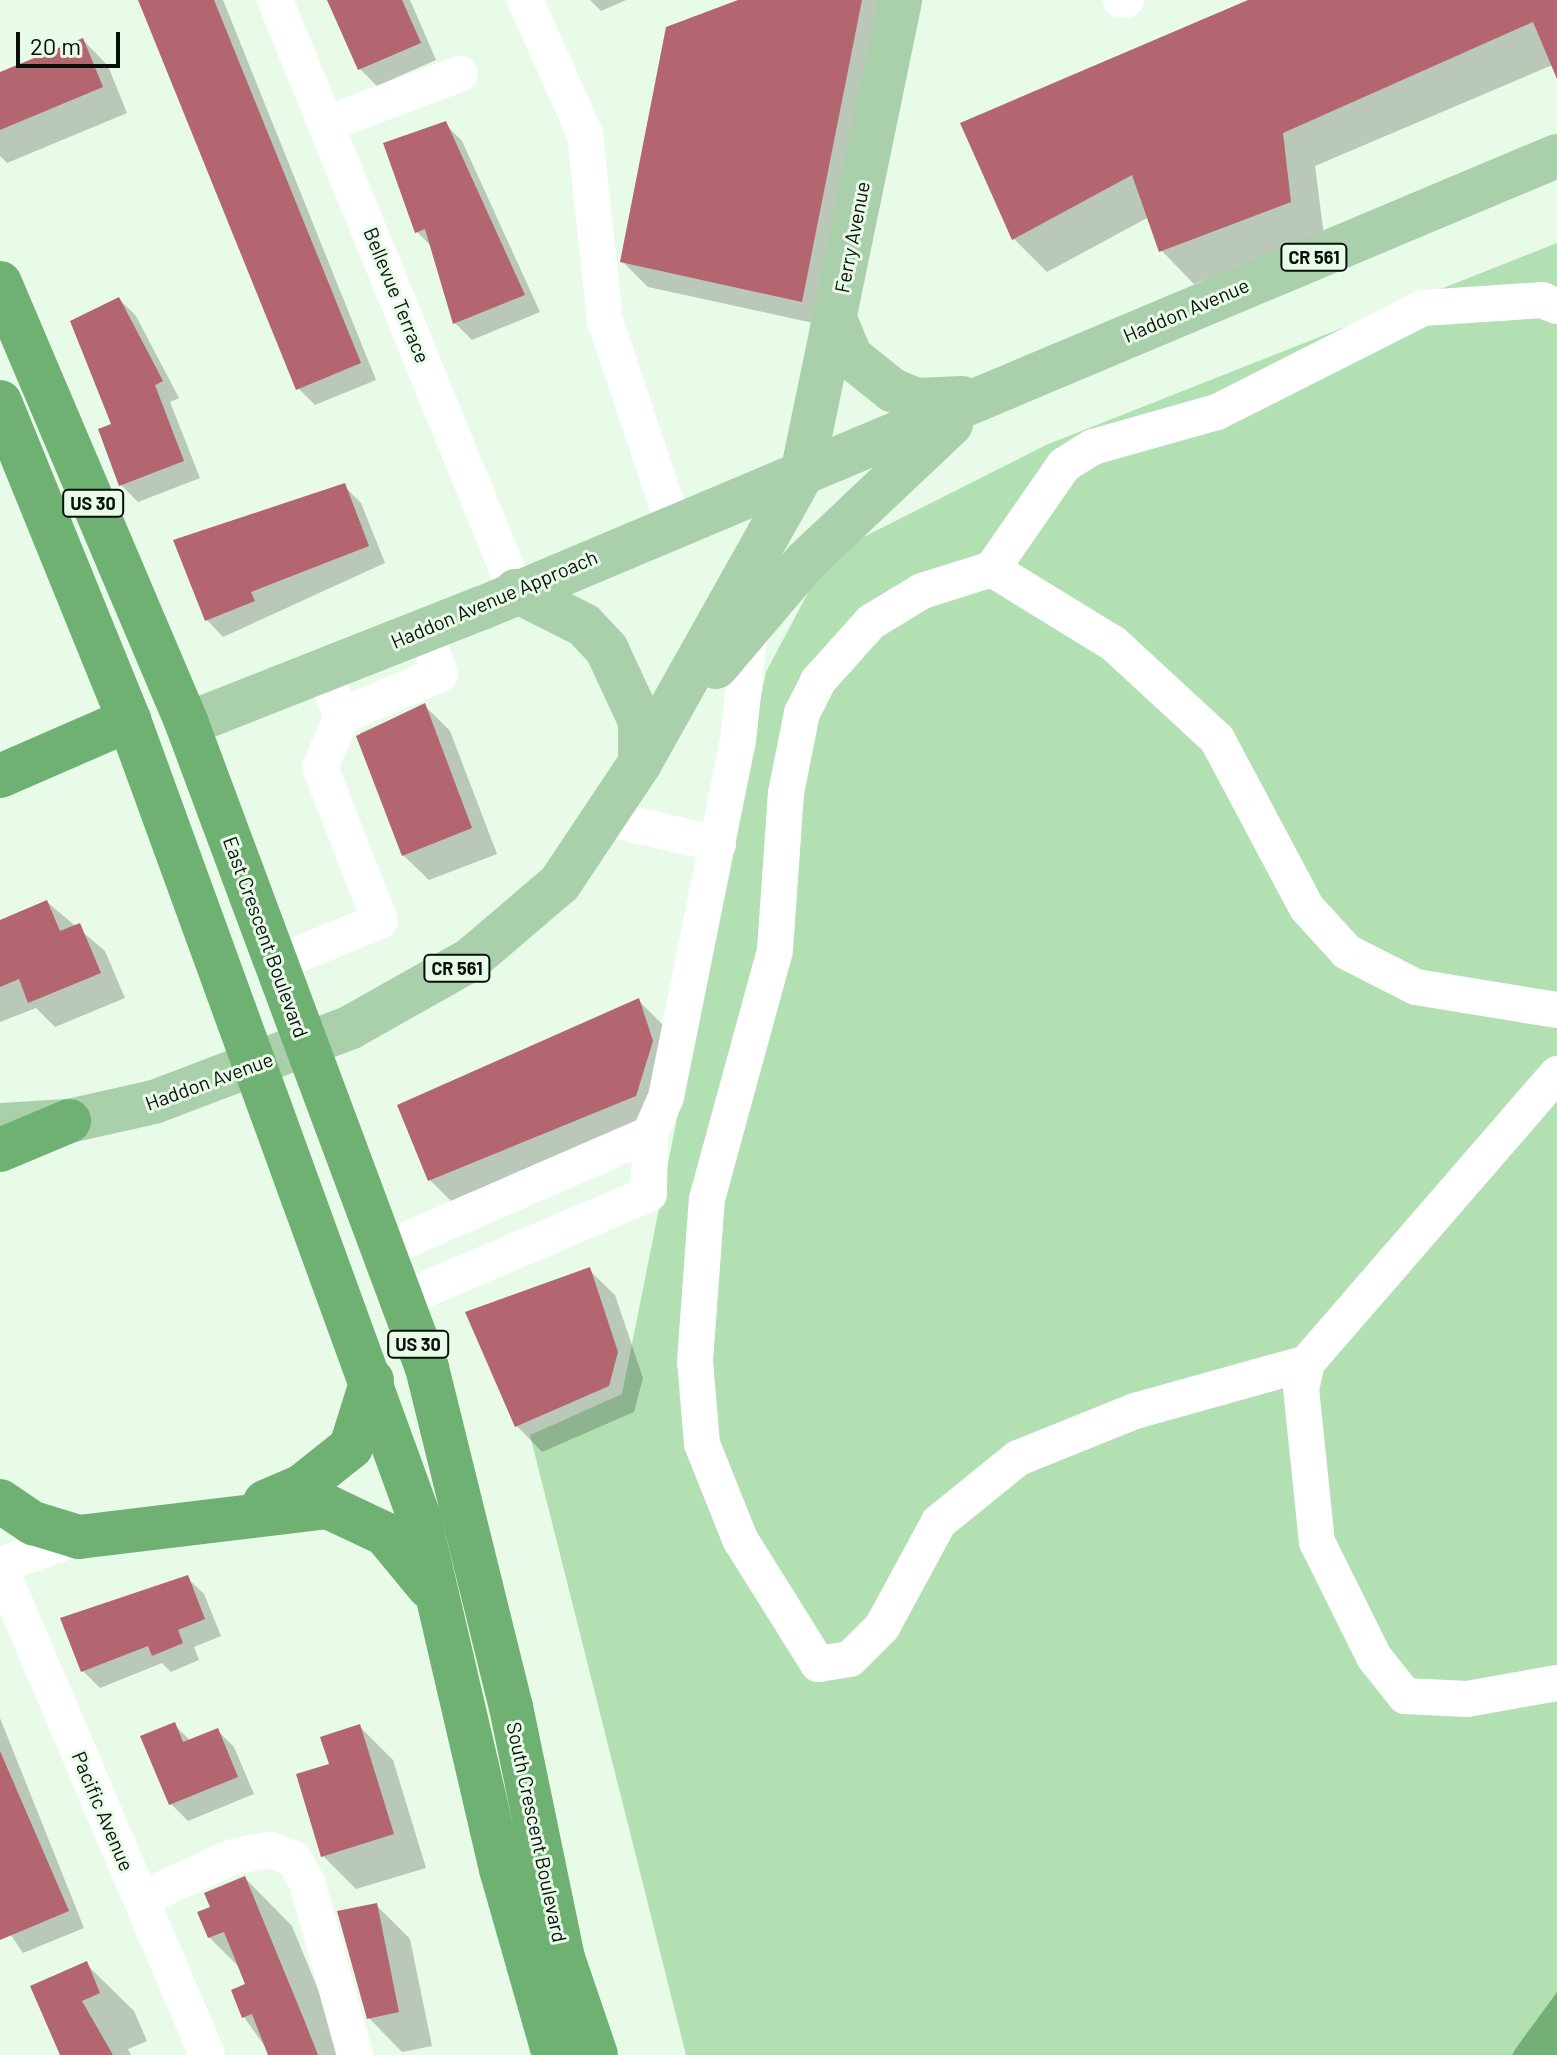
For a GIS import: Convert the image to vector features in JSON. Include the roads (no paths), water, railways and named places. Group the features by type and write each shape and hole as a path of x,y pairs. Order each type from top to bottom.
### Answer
{"highway":[{"name":"East Crescent Boulevard","path":"0,283 187,724 427,1368 485,1606"},
{"name":"US 30","path":"0,402 129,720 372,1380 419,1517 441,1607"},
{"path":"0,776 129,720"},
{"path":"0,1150 69,1121"},
{"path":"235,1516 302,1486 351,1447 372,1380"},
{"path":"0,1501 44,1528 79,1537 125,1537 297,1505 358,1516 408,1555 441,1607"},
{"name":"South Crescent Boulevard","path":"485,1606 563,1958 596,2055"},
{"name":"South Crescent Boulevard","path":"441,1607 463,1688 501,1869 554,2055"}],"main road":[{"name":"Ferry Avenue","path":"802,474 900,0"},
{"name":"Haddon Avenue","path":"0,1125 69,1121 205,1086 417,992 527,918 605,818 640,763 802,474 992,390 1557,156"},
{"path":"835,319 851,357 892,390 949,401 992,390"},
{"name":"Haddon Avenue","path":"640,763 750,627 892,474 992,390"},
{"name":"Haddon Avenue Approach","path":"187,724 425,630 673,523 802,474"},
{"path":"516,591 584,625 607,650 640,721 640,763"}],"street":[{"name":"Bellevue Terrace","path":"275,0 516,591"},
{"path":"525,0 585,134 605,320 673,523"},
{"path":"326,124 460,74"},
{"path":"1557,306 1542,300 1423,308 1217,412 1093,447 1064,465 992,569 922,591 871,622 818,681 802,713 786,793 775,950 707,1199 695,1361 707,1458 769,1596 818,1664 832,1667 882,1627 939,1522 1018,1458 1135,1411 1307,1363 1557,1074"},
{"path":"992,569 1114,644 1217,739 1307,908 1347,952 1416,987 1557,1010"},
{"path":"401,1300 649,1194 650,1134 666,1097 718,844 750,627"},
{"path":"277,963 380,921 320,767 342,716 440,674 425,630"},
{"path":"322,670 342,716"},
{"path":"605,818 718,844"},
{"path":"383,1250 650,1134"},
{"path":"1307,1363 1304,1456 1317,1542 1374,1657 1405,1696 1467,1699 1557,1683"},
{"path":"0,1566 79,1537"},
{"name":"Pacific Avenue","path":"0,1566 207,2055"},
{"path":"141,1899 232,1857 269,1850 294,1859 307,1882 355,2055"}]}
